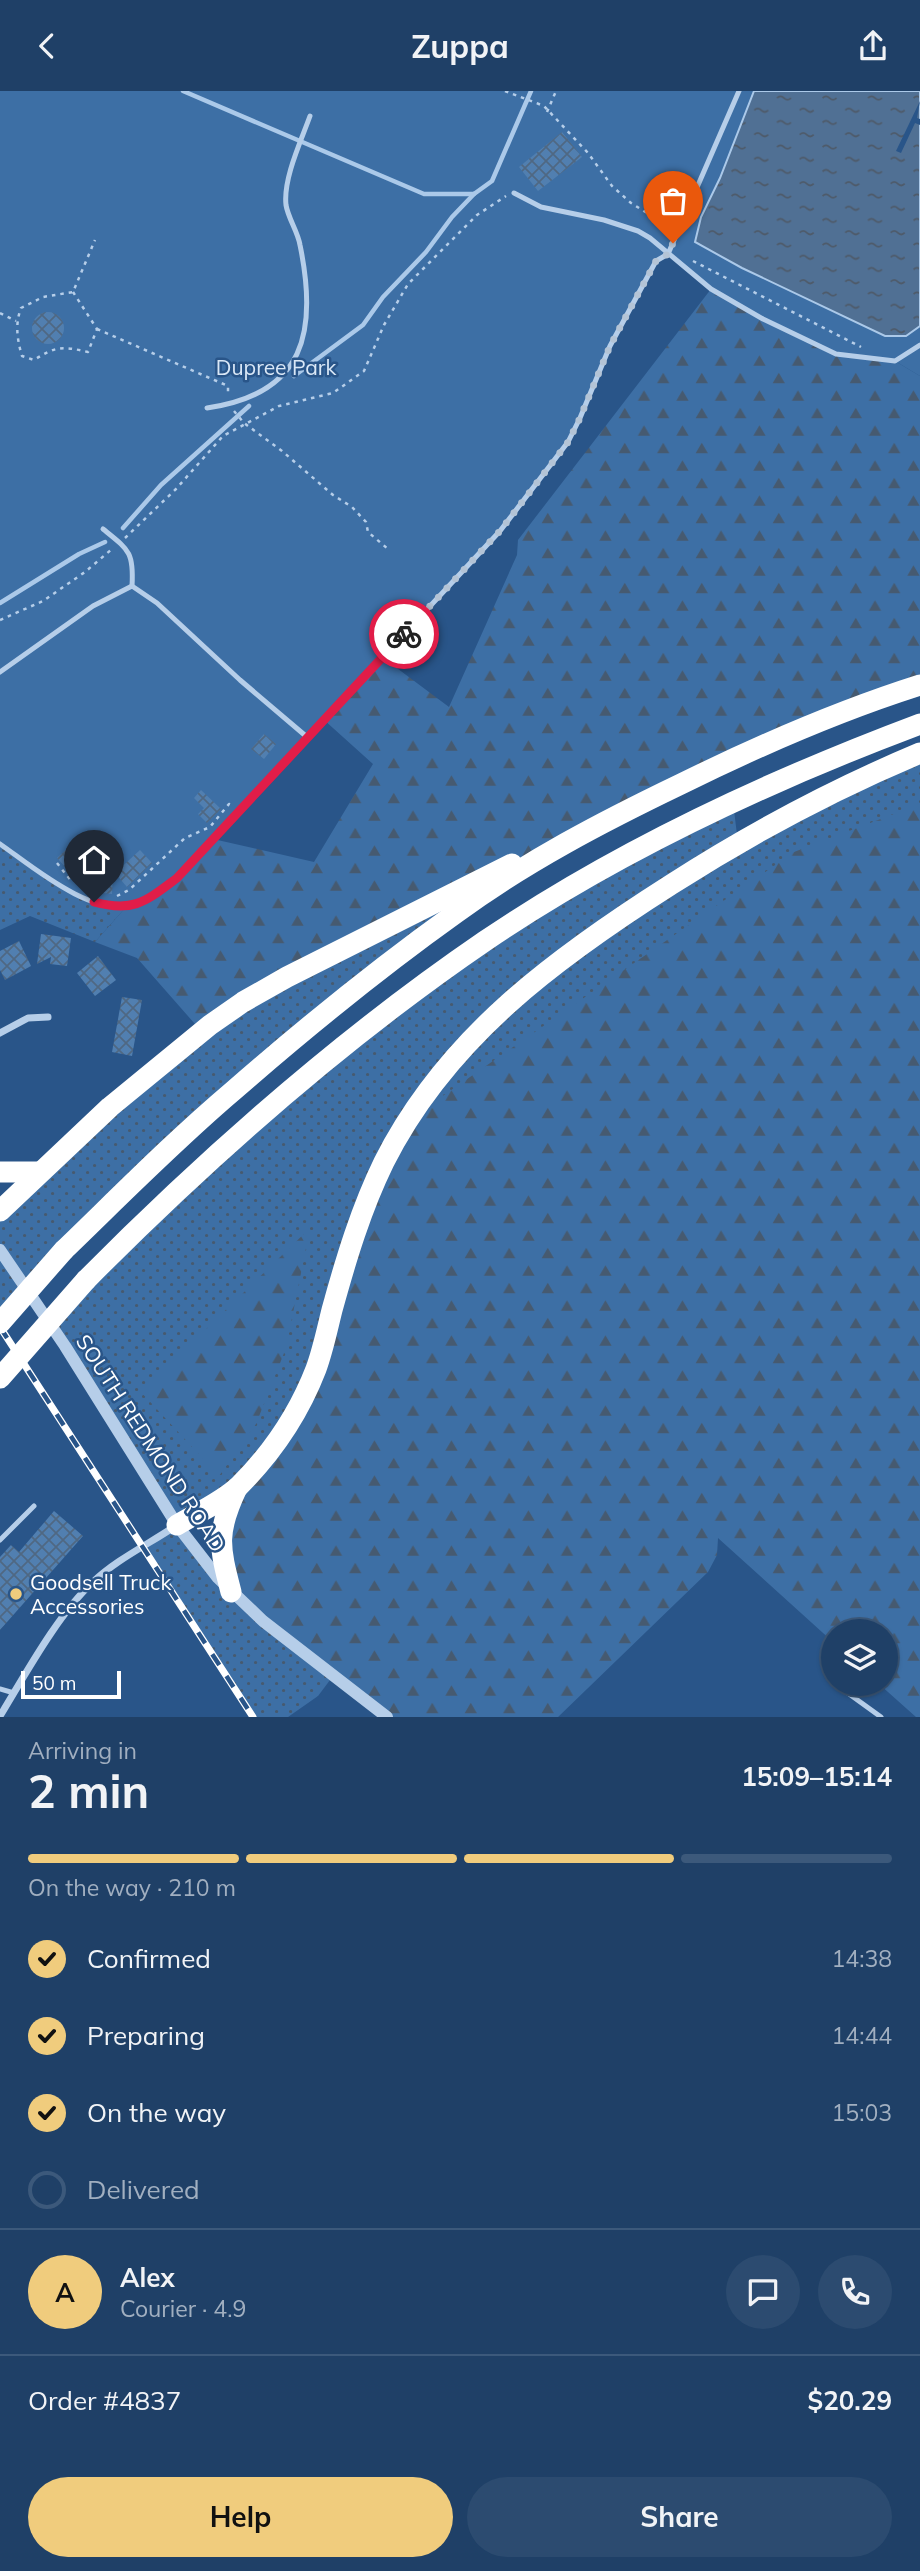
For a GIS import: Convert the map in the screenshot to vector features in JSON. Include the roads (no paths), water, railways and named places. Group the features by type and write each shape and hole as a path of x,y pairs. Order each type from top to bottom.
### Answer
{"highway":[{"path":"0,1323 64,1251 232,1092 297,1037 457,912 581,835 635,806 776,740 874,700 920,685"},
{"path":"0,1378 86,1280 195,1173 264,1111 367,1028 486,940 594,874 669,834 807,769 920,724"},
{"path":"177,1525 237,1488 270,1452 294,1417 316,1369 353,1238 384,1162 408,1119 480,1028 555,962 635,906 765,829 920,753"},
{"path":"0,1212 40,1172 150,1073 209,1025 243,1002 494,871 581,835"},
{"path":"0,1172 40,1172"},
{"path":"231,1592 222,1558 220,1537 224,1514 237,1488"}],"street":[{"path":"0,1033 28,1018 48,1017"},
{"name":"SOUTH REDMOND ROAD","path":"0,1250 65,1346 177,1525 231,1592 263,1621 387,1717"},
{"path":"0,1716 55,1631 91,1584 105,1571 177,1525"}],"lane":[{"path":"0,844 70,891 94,902 126,907 147,901 177,878 500,531 568,442 610,346 656,261 668,254 739,91"},
{"path":"207,408 230,407 274,385 292,366 302,345 308,295 300,243 286,205 290,175 310,116"},
{"path":"514,194 541,207 604,220 638,231 711,289 763,319 836,354 895,361 920,345"},
{"path":"103,529 120,542 134,561 132,586"},
{"path":"132,586 157,603 240,680 307,737"},
{"path":"0,672 93,606 132,586"},
{"path":"0,1540 34,1506"},
{"path":"0,1689 14,1693"},
{"path":"852,1696 881,1717"}],"water":[{"path":"754,91 920,91 920,326 906,336 885,336 742,268 695,242 701,217 720,178"}],"waterway":[{"path":"183,91 424,194 474,194 492,181 531,91"},
{"path":"294,376 363,325 383,297 426,252 452,217 474,194"},
{"path":"123,528 161,485 249,406"},
{"path":"0,603 79,554 105,542"}],"railway":[{"path":"0,1327 253,1717"}],"place":[{"name":"Goodsell Truck Accessories","path":"16,1594"}],"park label":[{"name":"Dupree Park","path":"276,367"}]}
